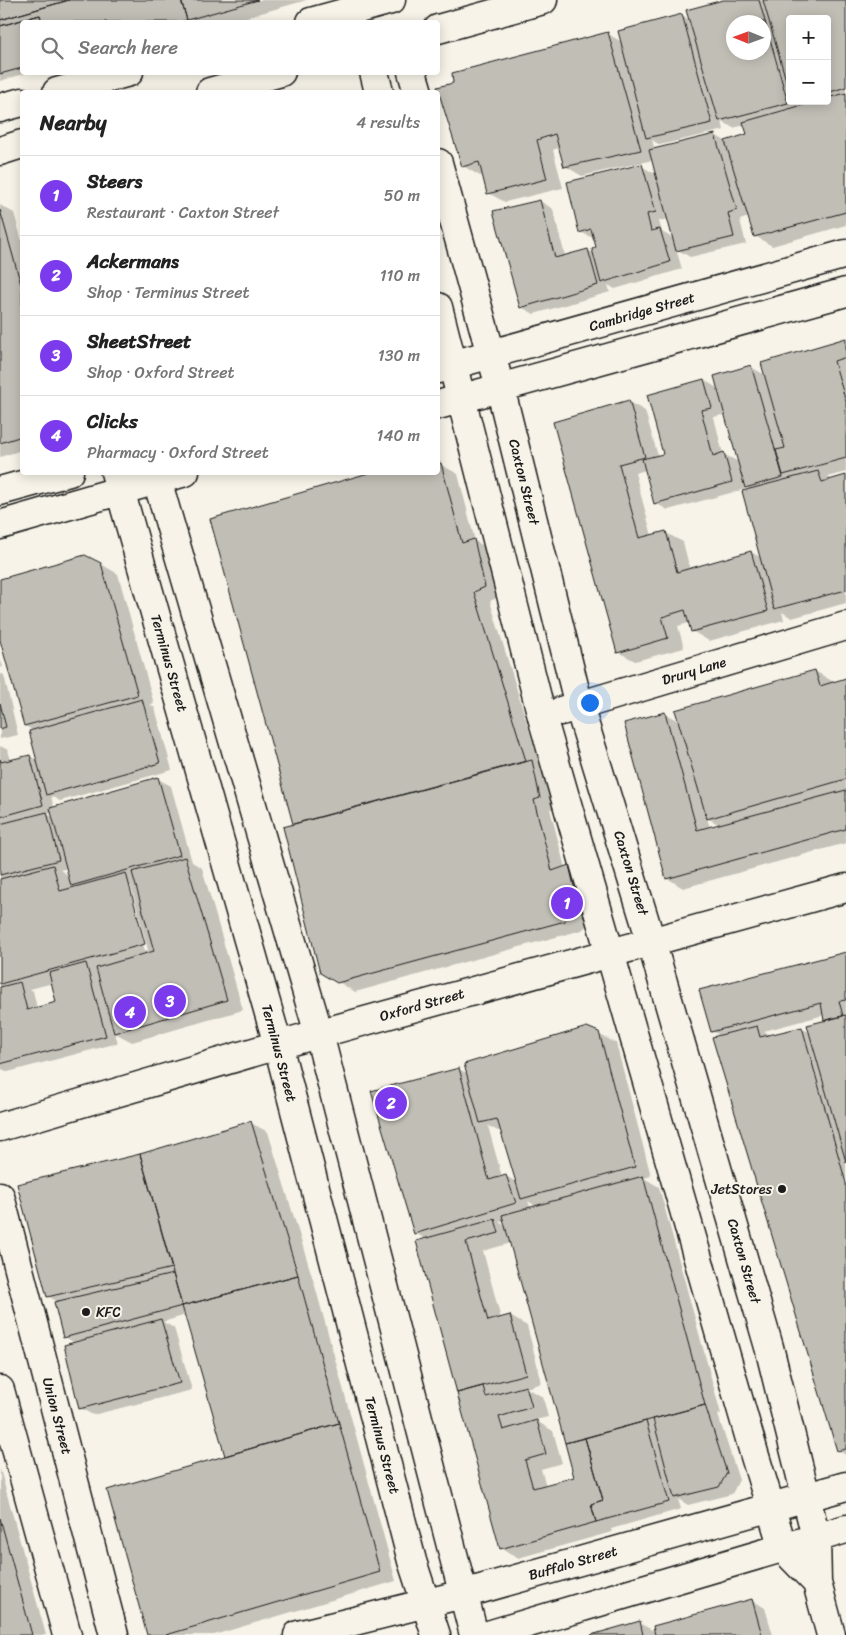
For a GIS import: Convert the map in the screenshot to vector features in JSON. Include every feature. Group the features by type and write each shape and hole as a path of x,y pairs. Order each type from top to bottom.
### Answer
{"street":[{"path":"440,28 544,0"},
{"path":"324,20 381,12"},
{"path":"64,90 119,75"},
{"path":"217,90 270,75"},
{"path":"375,75 378,90"},
{"path":"413,75 417,90"},
{"path":"0,108 20,103"},
{"name":"Caxton Street","path":"440,170 500,387 579,706 652,941 766,1337 816,1537 817,1583 831,1635"},
{"name":"Cambridge Street","path":"445,366 846,254"},
{"path":"450,402 846,292"},
{"name":"Caxton Street","path":"440,324 450,402 783,1548 817,1583"},
{"path":"0,491 58,475"},
{"path":"0,525 118,481 156,476 319,1034 474,1635"},
{"name":"Terminus Street","path":"118,481 278,1046 412,1561 436,1635"},
{"name":"Drury Lane","path":"542,717 846,626"},
{"name":"Oxford Street","path":"0,1127 319,1034 846,888"},
{"name":"Union Street","path":"0,1196 114,1635"},
{"path":"0,1390 67,1635"},
{"name":"Buffalo Street","path":"298,1635 463,1594 846,1486"},
{"path":"488,1635 846,1529"}],"building":[{"path":"0,0 69,0 0,20"},
{"path":"69,0 181,0 187,20 41,20 40,15 0,26 0,20"},
{"path":"181,0 258,0 187,20"},
{"path":"723,0 759,0 763,15 726,15 726,60 771,60 771,43 786,96 786,104 719,121 686,10"},
{"path":"763,0 846,0 846,87 831,92 831,15 786,15 786,80 771,28 771,15 767,15"},
{"path":"682,14 712,123 646,138 618,31"},
{"path":"40,15 41,20 22,20"},
{"path":"20,20 20,69 0,74 0,26"},
{"path":"608,32 641,150 564,167 555,134 537,140 547,179 487,194 479,162 462,167 440,97 440,90 437,87 453,83 452,73"},
{"path":"846,93 846,212 754,237 725,141 747,134 743,122 803,105 831,105 831,97"},
{"path":"715,134 737,210 728,213 734,237 676,251 649,150"},
{"path":"642,164 656,212 647,214 651,231 660,229 670,262 601,283 592,249 596,247 591,229 579,233 567,182"},
{"path":"540,200 555,258 588,249 598,285 520,308 493,211"},
{"path":"0,210 20,281 20,437 0,443"},
{"path":"846,338 846,357 834,361 846,402 846,458 783,475 776,450 785,448 761,363"},
{"path":"751,365 783,477 745,488 714,376"},
{"path":"704,379 712,408 701,410 713,456 724,452 732,482 654,504 642,459 663,454 647,395"},
{"path":"629,400 645,457 619,464 639,538 666,531 677,572 751,551 768,611 691,632 685,610 662,617 668,638 617,653 553,422"},
{"path":"440,463 462,543 474,539 485,587 474,592 526,761 293,824 210,519 362,475 440,475"},
{"path":"818,471 822,482 846,475 846,590 774,609 742,491"},
{"path":"85,555 101,563 138,695 24,726 0,640 0,579"},
{"path":"815,670 820,686 846,678 846,779 707,819 675,710"},
{"path":"142,699 160,763 46,795 29,731"},
{"path":"0,703 6,727 0,729"},
{"path":"665,712 697,830 846,790 846,829 666,879 624,723"},
{"path":"30,755 43,805 0,817 0,759 1,762"},
{"path":"532,760 540,798 534,800 552,871 569,865 579,907 565,921 337,983 320,973 283,827"},
{"path":"158,777 180,855 71,886 50,808"},
{"path":"47,812 59,860 0,875 0,824"},
{"path":"185,857 227,1000 114,1033 96,968 154,951 132,872"},
{"path":"53,865 60,891 126,873 145,944 0,984 0,879"},
{"path":"846,952 846,1000 839,1001 843,1016 824,1021 821,1003 711,1032 699,990"},
{"path":"86,963 106,1036 0,1064 0,987 20,982 27,1010 56,1002 49,973"},
{"path":"846,1015 846,1162 807,1025"},
{"path":"757,1026 760,1037 802,1027 846,1183 846,1449 837,1451 712,1037"},
{"path":"587,1027 599,1032 635,1167 521,1199 497,1119 480,1123 464,1064"},
{"path":"459,1068 489,1180 506,1175 516,1203 414,1234 371,1091"},
{"path":"251,1121 298,1275 182,1306 140,1154"},
{"path":"140,1154 172,1268 47,1297 17,1184"},
{"path":"643,1176 705,1405 565,1443 502,1215"},
{"path":"495,1219 499,1233 466,1242 488,1321 510,1315 526,1374 457,1393 416,1241"},
{"path":"173,1274 182,1306 63,1338 54,1302"},
{"path":"298,1275 339,1423 225,1456 182,1306"},
{"path":"161,1319 180,1383 79,1409 64,1345"},
{"path":"483,1386 486,1397 526,1386 532,1407 499,1417 503,1430 537,1420 546,1454 525,1460 533,1488 574,1477 565,1443 585,1438 603,1500 591,1504 596,1522 500,1549 457,1393"},
{"path":"705,1405 727,1473 719,1487 674,1498 653,1419"},
{"path":"646,1421 669,1502 596,1522 591,1504 603,1500 585,1438"},
{"path":"339,1423 380,1572 166,1635 147,1635 107,1490"},
{"path":"0,1518 32,1635 0,1635"},
{"path":"752,1599 762,1635 655,1635 653,1626"},
{"path":"640,1621 643,1635 591,1635"}],"place":[{"name":"Steers","path":"567,903"},
{"name":"SheetStreet","path":"170,1001"},
{"name":"Clicks","path":"130,1012"},
{"name":"Ackermans","path":"391,1103"},
{"name":"JetStores","path":"782,1189"},
{"name":"KFC","path":"86,1312"}]}
